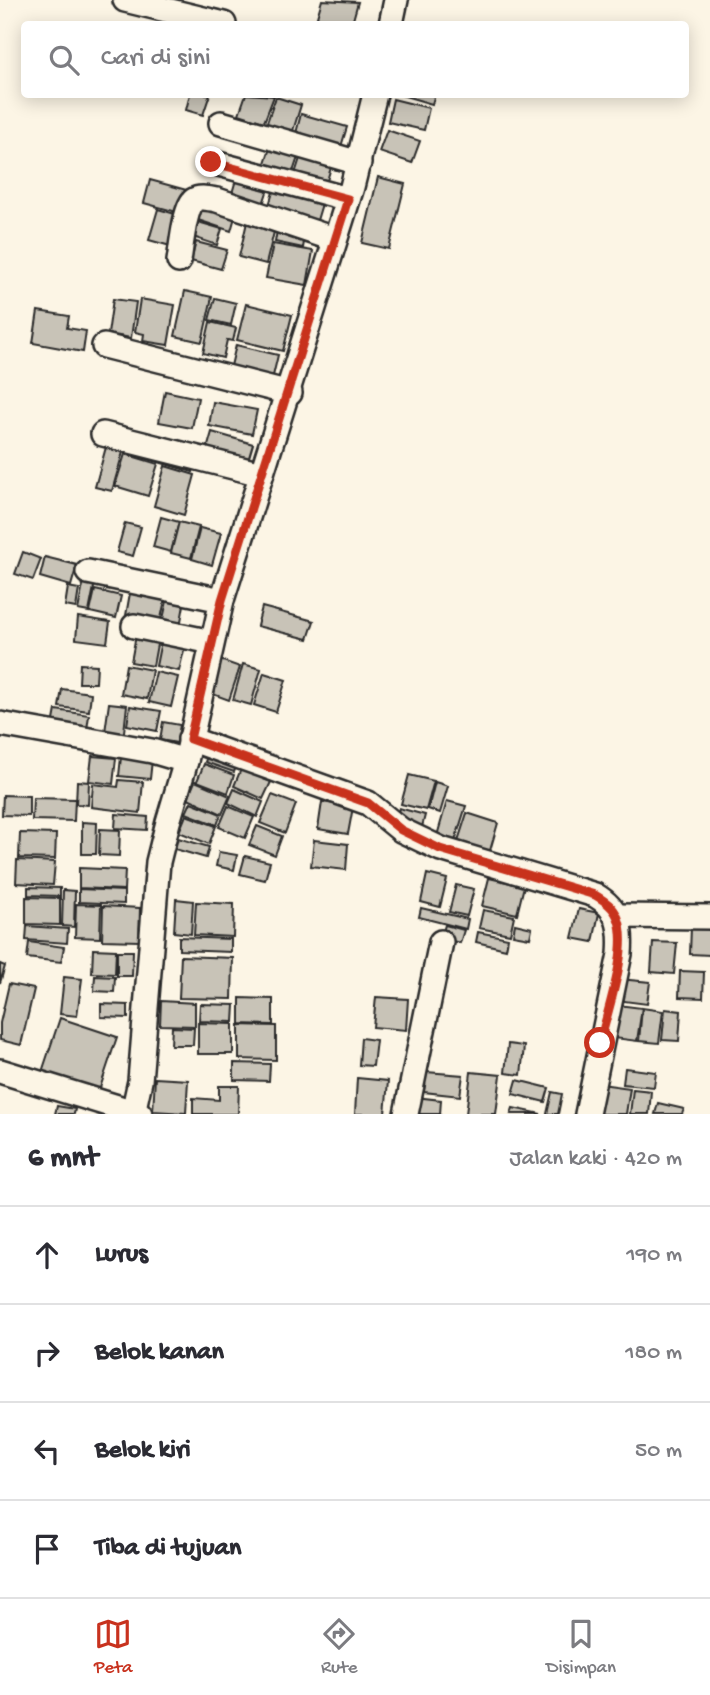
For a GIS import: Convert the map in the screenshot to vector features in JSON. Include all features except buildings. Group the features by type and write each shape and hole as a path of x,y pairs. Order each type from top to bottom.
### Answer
{"street":[{"path":"125,0 211,21"},
{"path":"392,21 396,0"},
{"path":"0,1071 137,1113 159,862 222,600 359,163 373,98"},
{"path":"221,123 359,163"},
{"path":"211,162 348,199"},
{"path":"179,261 189,206 202,198 217,200 334,239"},
{"path":"104,346 289,393"},
{"path":"103,433 261,474"},
{"path":"88,572 222,600"},
{"path":"134,626 212,642"},
{"path":"0,724 152,751 188,750 368,803 401,830 440,849 595,895 607,902 618,916 622,931 620,954 587,1114"},
{"path":"618,916 710,917"},
{"path":"406,1114 441,942"}],"route":[{"path":"211,162 348,199 222,600 190,739 368,803 401,830 440,849 595,895 607,902 618,916 622,931 620,954 600,1043"}]}
